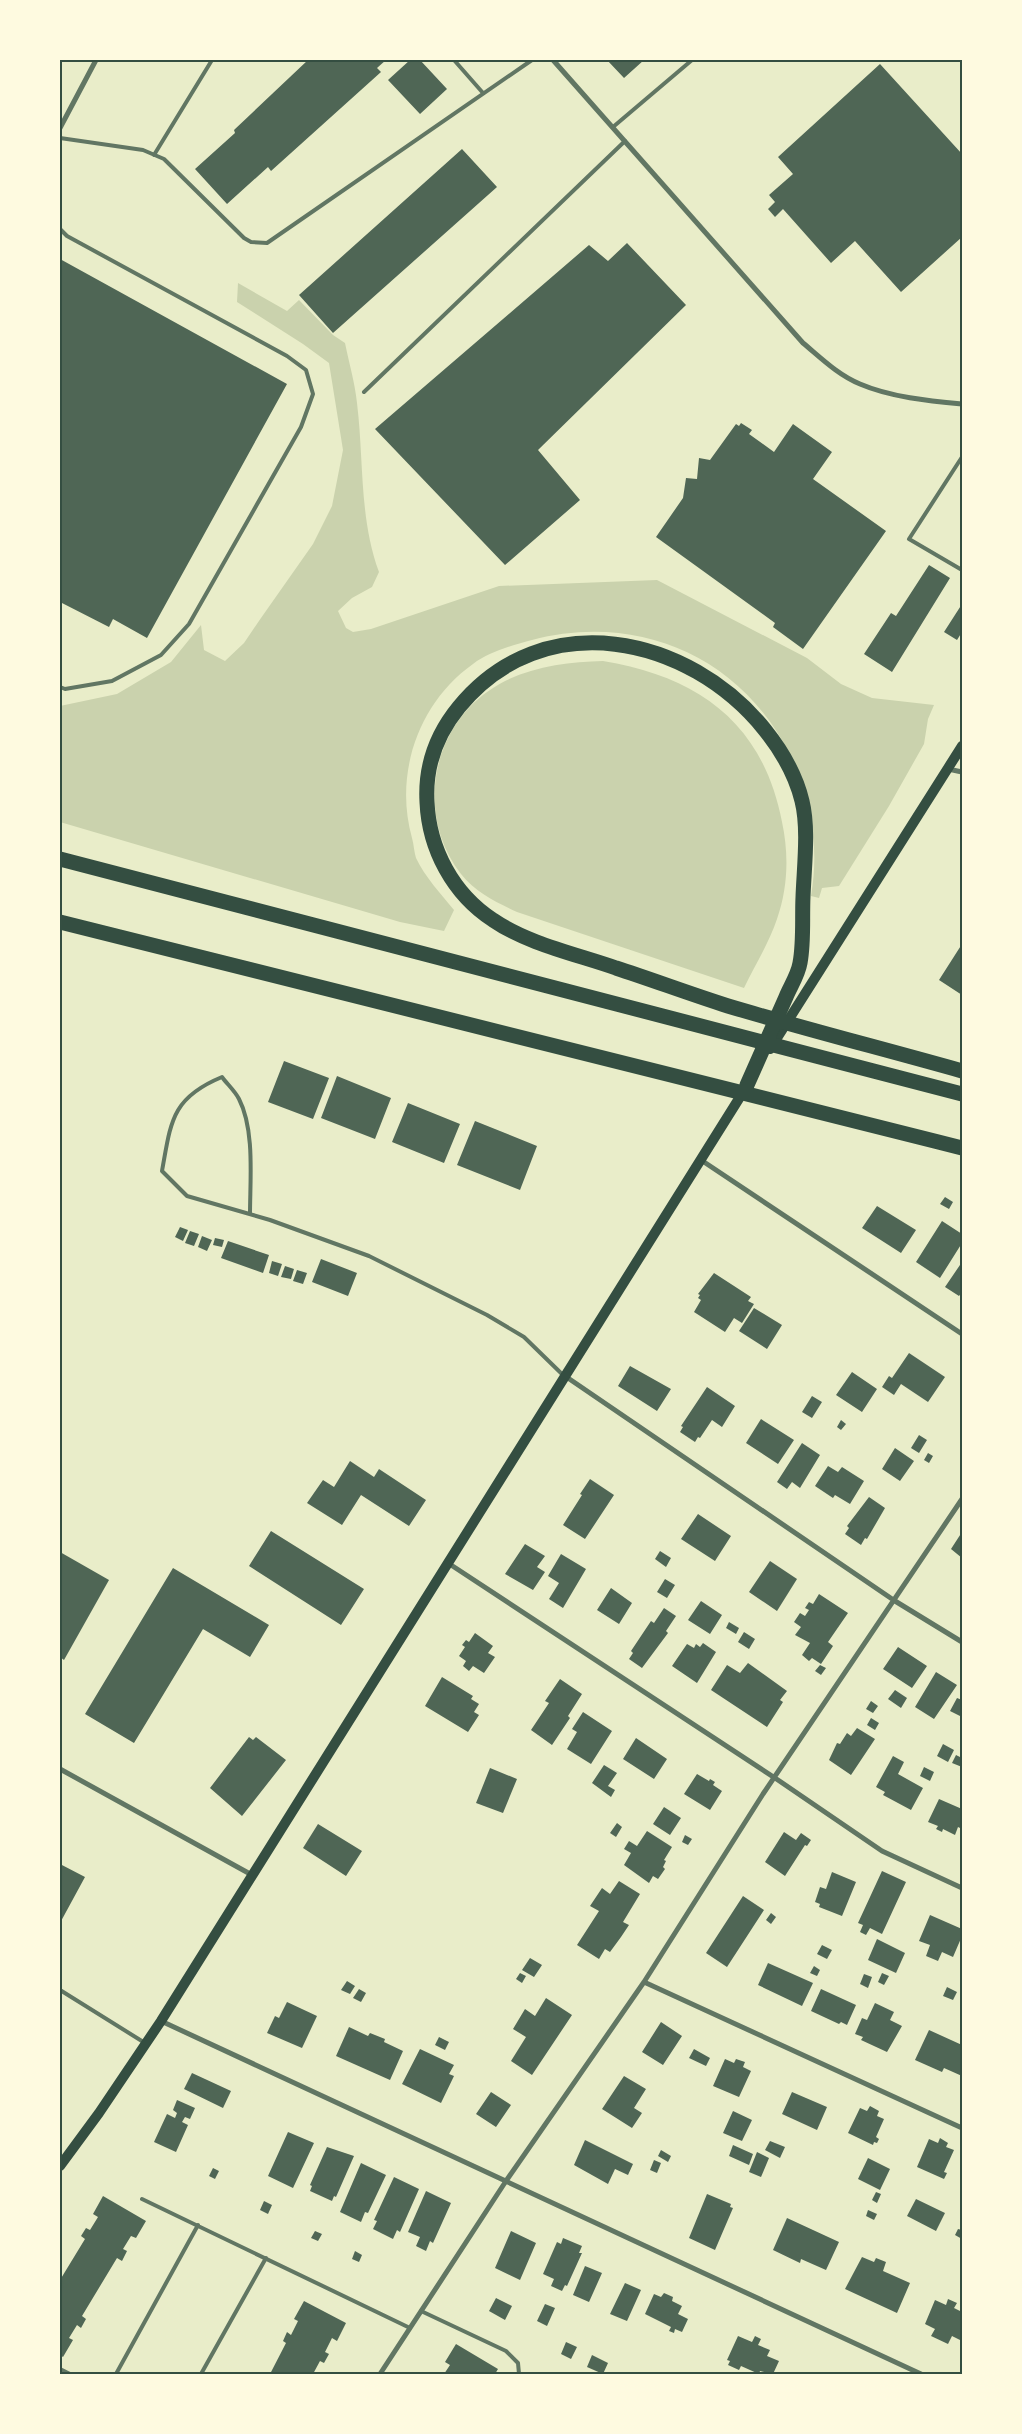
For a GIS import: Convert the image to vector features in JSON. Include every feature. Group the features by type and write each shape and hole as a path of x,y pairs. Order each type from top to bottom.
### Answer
{"highway":[{"path":"748,1085 800,965 804,850 802,802 789,767 774,741 750,711 722,686 669,657 640,648 592,642 562,645 517,660 491,676 468,695 450,718 438,739 430,764 426,789 433,840 445,868 459,890 476,908 515,933 726,1005 825,1033 962,1071"},
{"path":"60,859 962,1094"},
{"path":"60,922 463,1024 679,1075 962,1148"}],"main road":[{"path":"60,2166 99,2113 161,2021 700,1159 962,746"}],"street":[{"path":"60,128 96,60"},
{"path":"553,60 803,343 830,366 860,384 897,394 962,404"},
{"path":"947,769 962,772"},
{"path":"700,1159 962,1334"},
{"path":"564,1376 895,1601 962,1642"},
{"path":"380,2374 506,2181 644,1982 775,1778 962,1500"},
{"path":"448,1563 775,1778 882,1851 962,1888"},
{"path":"60,1769 252,1876"},
{"path":"644,1982 962,2128"},
{"path":"161,2021 921,2374"}],"lane":[{"path":"154,155 212,60"},
{"path":"454,60 483,93"},
{"path":"60,138 143,150 164,159 244,238 251,242 267,243 532,60"},
{"path":"613,127 692,60"},
{"path":"364,392 626,141"},
{"path":"60,229 68,236 287,356 306,370 312,394 301,427 189,624 161,655 112,681 65,689 60,687"},
{"path":"962,457 909,539 962,570"},
{"path":"250,1214 250,1150 244,1117 239,1099 222,1077 201,1086 183,1103 171,1123 162,1171 188,1196 250,1214 369,1256 487,1315 524,1337 564,1376"},
{"path":"60,1990 145,2043"},
{"path":"142,2198 410,2328"},
{"path":"116,2374 198,2225"},
{"path":"202,2374 266,2258"},
{"path":"421,2311 506,2351 518,2363 519,2374"},
{"path":"60,2369 70,2374"}],"green space":[{"path":"238,283 287,311 299,300 333,335 345,343 357,403 368,531 379,572 372,587 352,598 338,611 346,628 353,632 371,629 499,586 657,580 807,658 841,684 872,698 934,705 928,719 924,744 889,806 839,886 822,888 819,898 811,896 814,875 813,832 804,790 788,751 777,732 755,703 729,679 701,659 670,645 637,636 603,632 568,633 532,640 494,652 473,664 454,680 438,699 425,719 415,742 409,765 406,789 407,814 416,858 429,879 454,910 444,931 400,922 60,822 60,706 117,694 171,662 201,625 204,650 225,661 244,643 313,544 332,506 343,450 329,363 237,302"},
{"path":"603,661 637,668 669,679 697,693 721,710 742,732 760,757 773,787 786,846 785,883 781,907 774,928 744,988 517,912 494,901 473,887 461,874 447,851 438,826 435,800 436,774 444,748 455,725 472,705 505,681 532,670 546,667"}],"building":[{"path":"308,60 386,60 377,68 381,72 271,171 268,167 227,204 195,169 235,133 234,130"},
{"path":"410,60 420,60 447,89 420,114 388,80"},
{"path":"607,60 644,60 624,78"},
{"path":"880,64 962,154 962,237 901,292 855,241 831,263 783,209 775,217 768,209 775,202 769,195 793,174 778,157"},
{"path":"462,149 497,187 333,333 299,295"},
{"path":"627,243 686,305 538,450 580,500 505,565 375,429 589,245 608,261"},
{"path":"60,259 287,384 147,638 113,619 109,627 60,602"},
{"path":"741,423 752,430 749,434 774,452 793,424 832,452 813,479 886,531 803,649 773,627 775,623 656,537 683,498 686,478 697,479 699,458 710,460 736,424 739,426"},
{"path":"929,565 950,578 892,672 864,654 891,613 896,616"},
{"path":"962,604 962,632 957,640 944,632"},
{"path":"962,944 962,995 939,980"},
{"path":"284,1061 329,1078 313,1119 268,1102"},
{"path":"337,1076 391,1098 375,1139 321,1118"},
{"path":"408,1103 460,1124 444,1163 392,1142"},
{"path":"475,1121 537,1146 520,1190 457,1165"},
{"path":"945,1197 953,1202 949,1209 940,1204"},
{"path":"877,1206 916,1230 901,1253 862,1228"},
{"path":"942,1221 962,1234 962,1243 940,1278 916,1262"},
{"path":"180,1227 188,1230 183,1241 175,1237"},
{"path":"190,1231 199,1234 194,1246 185,1243"},
{"path":"202,1236 212,1240 207,1251 198,1247"},
{"path":"215,1238 224,1240 222,1247 213,1245"},
{"path":"228,1241 269,1255 263,1273 221,1258"},
{"path":"321,1259 357,1273 348,1296 312,1282"},
{"path":"272,1261 282,1264 278,1276 269,1273"},
{"path":"962,1262 962,1292 959,1296 945,1287"},
{"path":"285,1266 294,1269 291,1279 281,1277"},
{"path":"297,1270 307,1273 303,1284 293,1281"},
{"path":"714,1273 751,1297 748,1301 754,1304 742,1323 734,1318 725,1332 694,1312 701,1300 698,1298 700,1295 698,1294"},
{"path":"754,1308 782,1325 767,1349 739,1331"},
{"path":"909,1353 945,1377 928,1402 901,1384 894,1395 882,1387 889,1376 892,1378"},
{"path":"630,1366 671,1389 657,1411 618,1386"},
{"path":"852,1372 877,1389 862,1412 836,1395"},
{"path":"707,1387 735,1406 722,1427 712,1420 700,1438 698,1437 695,1442 680,1432 683,1427 681,1426"},
{"path":"812,1396 822,1402 812,1418 802,1412"},
{"path":"761,1419 794,1440 778,1464 746,1443"},
{"path":"841,1420 846,1424 841,1430 837,1427"},
{"path":"919,1435 927,1440 919,1453 911,1448"},
{"path":"802,1443 820,1455 800,1488 792,1482 787,1489 777,1482"},
{"path":"895,1448 914,1461 900,1481 882,1469"},
{"path":"928,1453 933,1456 929,1463 924,1460"},
{"path":"350,1461 374,1477 379,1469 426,1500 409,1526 361,1495 342,1525 307,1503 323,1480 334,1487"},
{"path":"828,1466 838,1472 842,1467 864,1481 850,1504 835,1495 833,1498 815,1486"},
{"path":"590,1479 614,1495 585,1539 563,1525"},
{"path":"869,1497 885,1508 867,1539 865,1538 861,1545 845,1534 849,1528 847,1526"},
{"path":"698,1514 731,1536 715,1561 681,1539"},
{"path":"271,1531 364,1589 341,1625 249,1566"},
{"path":"962,1532 962,1558 951,1549"},
{"path":"525,1544 545,1556 537,1567 545,1572 533,1590 505,1574"},
{"path":"660,1551 671,1558 666,1567 655,1559"},
{"path":"60,1552 109,1580 64,1660 60,1657"},
{"path":"561,1554 586,1569 563,1608 549,1599 559,1583 548,1576"},
{"path":"770,1561 797,1579 777,1611 749,1592"},
{"path":"173,1568 269,1625 250,1657 203,1629 134,1743 85,1714"},
{"path":"665,1579 675,1585 667,1598 657,1592"},
{"path":"611,1588 632,1603 619,1624 597,1610"},
{"path":"819,1594 848,1613 828,1642 833,1646 821,1664 812,1658 809,1661 802,1655 810,1643 795,1635 801,1627 794,1622 800,1613 805,1616 809,1610 805,1608 809,1602 813,1604"},
{"path":"701,1601 722,1615 710,1634 688,1620"},
{"path":"664,1608 676,1616 666,1631 668,1633 642,1668 629,1659 633,1653 631,1651 651,1621 654,1623"},
{"path":"729,1622 739,1628 736,1634 726,1628"},
{"path":"744,1632 755,1639 749,1649 738,1642"},
{"path":"475,1633 493,1646 488,1653 495,1657 484,1673 473,1666 469,1671 463,1666 466,1661 459,1656 465,1647 462,1645 466,1640 469,1642"},
{"path":"703,1643 716,1652 697,1683 672,1666 687,1644 694,1648 696,1644 700,1647"},
{"path":"898,1647 927,1666 912,1688 883,1669"},
{"path":"748,1663 787,1691 780,1700 783,1702 767,1727 711,1690 727,1665 740,1673"},
{"path":"820,1665 826,1668 821,1675 815,1671"},
{"path":"936,1672 957,1685 934,1719 915,1707"},
{"path":"442,1677 473,1696 471,1699 479,1704 474,1712 479,1715 468,1732 425,1706"},
{"path":"560,1679 582,1694 568,1716 570,1718 552,1745 531,1730 549,1703 545,1701"},
{"path":"895,1690 907,1698 901,1708 888,1699"},
{"path":"957,1698 962,1700 960,1716 950,1711"},
{"path":"871,1701 878,1706 873,1713 866,1709"},
{"path":"583,1712 612,1731 591,1764 567,1749 577,1732 572,1729"},
{"path":"871,1718 879,1723 875,1730 867,1725"},
{"path":"857,1728 875,1739 851,1775 829,1760 837,1743 840,1744 847,1733 851,1736"},
{"path":"249,1737 253,1740 256,1737 286,1760 242,1816 210,1788"},
{"path":"636,1738 667,1759 654,1779 623,1759"},
{"path":"943,1744 954,1750 948,1762 937,1756"},
{"path":"956,1755 962,1758 962,1767 952,1763"},
{"path":"893,1756 904,1762 898,1774 923,1788 911,1810 883,1795 885,1792 876,1787"},
{"path":"604,1765 617,1773 608,1786 615,1790 611,1797 592,1783"},
{"path":"924,1767 934,1772 930,1781 920,1776"},
{"path":"490,1768 517,1779 503,1813 476,1803"},
{"path":"697,1774 709,1781 710,1779 715,1782 713,1785 722,1791 710,1810 684,1794"},
{"path":"939,1799 962,1809 962,1829 958,1827 955,1835 943,1829 942,1832 936,1829 938,1826 928,1822"},
{"path":"664,1807 681,1818 670,1835 653,1824"},
{"path":"617,1823 622,1827 616,1837 610,1833"},
{"path":"318,1824 362,1851 346,1876 303,1848"},
{"path":"647,1831 672,1847 664,1860 666,1861 663,1867 665,1869 658,1879 653,1876 649,1883 624,1865 631,1853 624,1849 629,1841 637,1846"},
{"path":"784,1832 796,1840 801,1833 811,1840 807,1846 805,1845 785,1876 765,1862"},
{"path":"685,1835 692,1839 688,1845 682,1842"},
{"path":"60,1864 85,1877 60,1923"},
{"path":"882,1871 906,1882 882,1934 870,1928 866,1935 860,1932 863,1925 858,1923"},
{"path":"832,1872 856,1882 842,1916 819,1907 820,1904 815,1902 820,1887 826,1889"},
{"path":"619,1881 640,1894 623,1922 629,1925 610,1952 605,1949 599,1959 577,1945 599,1911 590,1906 602,1888 610,1894"},
{"path":"743,1896 764,1910 727,1967 706,1953"},
{"path":"771,1913 776,1917 771,1924 766,1920"},
{"path":"930,1915 962,1929 962,1936 953,1957 942,1952 938,1961 926,1956 930,1945 919,1941"},
{"path":"877,1939 905,1953 896,1973 868,1960"},
{"path":"822,1945 832,1950 827,1959 817,1954"},
{"path":"530,1958 542,1965 534,1977 522,1970"},
{"path":"768,1963 813,1983 802,2006 758,1985"},
{"path":"814,1966 820,1970 817,1976 810,1973"},
{"path":"520,1973 526,1976 522,1983 516,1979"},
{"path":"882,1973 889,1976 884,1985 878,1982"},
{"path":"864,1974 872,1977 868,1988 860,1984"},
{"path":"347,1981 355,1986 350,1994 341,1990"},
{"path":"947,1987 957,1992 953,2000 943,1996"},
{"path":"359,1989 366,1993 361,2002 353,1998"},
{"path":"821,1989 856,2005 847,2025 841,2022 839,2024 811,2011"},
{"path":"546,1998 572,2015 532,2075 511,2061 526,2037 513,2029 525,2009 535,2016"},
{"path":"287,2002 317,2016 302,2048 267,2033 275,2016 279,2018"},
{"path":"875,2003 894,2012 890,2020 902,2026 887,2052 861,2040 863,2037 855,2034 862,2018 867,2020"},
{"path":"661,2022 682,2036 663,2065 642,2052"},
{"path":"349,2027 368,2036 370,2033 385,2039 384,2042 403,2051 390,2080 336,2056"},
{"path":"929,2030 962,2045 962,2076 944,2068 942,2072 915,2060"},
{"path":"439,2037 449,2042 445,2050 435,2045"},
{"path":"420,2049 454,2065 449,2074 454,2076 441,2103 402,2084"},
{"path":"694,2049 710,2058 706,2066 689,2058"},
{"path":"725,2059 734,2063 736,2059 745,2062 743,2067 751,2071 739,2097 713,2086"},
{"path":"192,2073 231,2091 223,2108 184,2089"},
{"path":"624,2076 646,2089 634,2108 642,2113 632,2128 602,2109"},
{"path":"491,2092 511,2105 496,2127 476,2114"},
{"path":"792,2092 827,2107 817,2130 782,2114"},
{"path":"177,2100 195,2108 190,2119 185,2117 182,2122 188,2125 176,2152 154,2142 167,2114 175,2118 177,2113 173,2110"},
{"path":"870,2106 879,2111 877,2116 884,2119 876,2137 879,2139 873,2145 848,2133 860,2108 867,2111"},
{"path":"733,2111 752,2120 742,2141 723,2133"},
{"path":"288,2132 314,2143 293,2188 268,2176"},
{"path":"940,2138 948,2143 946,2147 954,2150 944,2172 947,2173 944,2179 917,2167 929,2139 938,2143"},
{"path":"585,2140 633,2164 628,2175 615,2169 608,2184 574,2165"},
{"path":"770,2141 785,2147 780,2158 765,2150"},
{"path":"733,2145 753,2154 749,2165 729,2156"},
{"path":"327,2147 354,2156 336,2197 334,2196 332,2201 310,2191 312,2186 310,2185"},
{"path":"661,2150 671,2156 668,2162 658,2156"},
{"path":"757,2152 769,2158 761,2177 749,2172"},
{"path":"868,2158 890,2169 880,2190 858,2179"},
{"path":"654,2160 661,2163 657,2173 650,2170"},
{"path":"361,2163 386,2175 368,2213 365,2212 361,2222 340,2212"},
{"path":"213,2168 219,2171 215,2179 209,2176"},
{"path":"394,2177 419,2189 400,2232 397,2230 393,2239 373,2229 377,2221 374,2220"},
{"path":"426,2191 451,2203 433,2243 430,2241 426,2251 416,2246 420,2237 408,2232"},
{"path":"876,2192 881,2194 877,2203 872,2200"},
{"path":"707,2194 731,2204 730,2207 733,2208 715,2250 689,2238"},
{"path":"103,2196 146,2221 136,2238 131,2236 123,2249 127,2251 122,2261 117,2258 82,2316 86,2319 81,2328 77,2325 69,2338 73,2340 63,2357 60,2355 60,2280 85,2239 81,2236 86,2228 90,2230 98,2217 93,2214"},
{"path":"916,2199 945,2213 936,2231 907,2216"},
{"path":"264,2201 272,2205 268,2214 260,2210"},
{"path":"868,2210 877,2214 874,2220 866,2216"},
{"path":"787,2218 839,2242 826,2270 801,2259 800,2263 773,2250"},
{"path":"958,2229 962,2230 962,2239 955,2235"},
{"path":"315,2231 322,2234 318,2241 311,2238"},
{"path":"511,2231 536,2243 520,2280 495,2268"},
{"path":"563,2238 582,2246 579,2253 582,2253 567,2286 565,2285 562,2291 551,2286 554,2279 543,2274 557,2242 561,2244"},
{"path":"355,2251 362,2255 359,2262 352,2259"},
{"path":"862,2257 874,2262 876,2258 886,2262 883,2271 910,2283 897,2313 845,2289"},
{"path":"585,2266 602,2273 589,2302 573,2295"},
{"path":"625,2283 641,2290 627,2321 610,2314"},
{"path":"664,2293 673,2297 672,2301 682,2306 678,2314 688,2319 682,2332 675,2329 674,2333 669,2331 671,2327 645,2314 654,2294 661,2297"},
{"path":"496,2298 512,2306 505,2320 489,2311"},
{"path":"948,2299 957,2303 954,2308 962,2312 962,2341 952,2336 948,2344 931,2336 935,2329 925,2324 935,2300 946,2305"},
{"path":"304,2301 346,2323 337,2341 332,2338 325,2352 329,2354 324,2363 320,2361 313,2374 270,2374 286,2343 283,2341 287,2332 291,2335 298,2321 294,2319"},
{"path":"545,2304 555,2308 547,2326 537,2321"},
{"path":"738,2336 752,2342 755,2336 761,2339 758,2345 770,2350 767,2356 779,2361 773,2374 760,2371 759,2374 741,2366 739,2370 728,2365 730,2361 727,2360"},
{"path":"566,2342 577,2347 571,2359 561,2354"},
{"path":"456,2344 498,2369 495,2374 444,2374 450,2365 445,2362"},
{"path":"592,2355 608,2363 603,2374 587,2367"}]}
